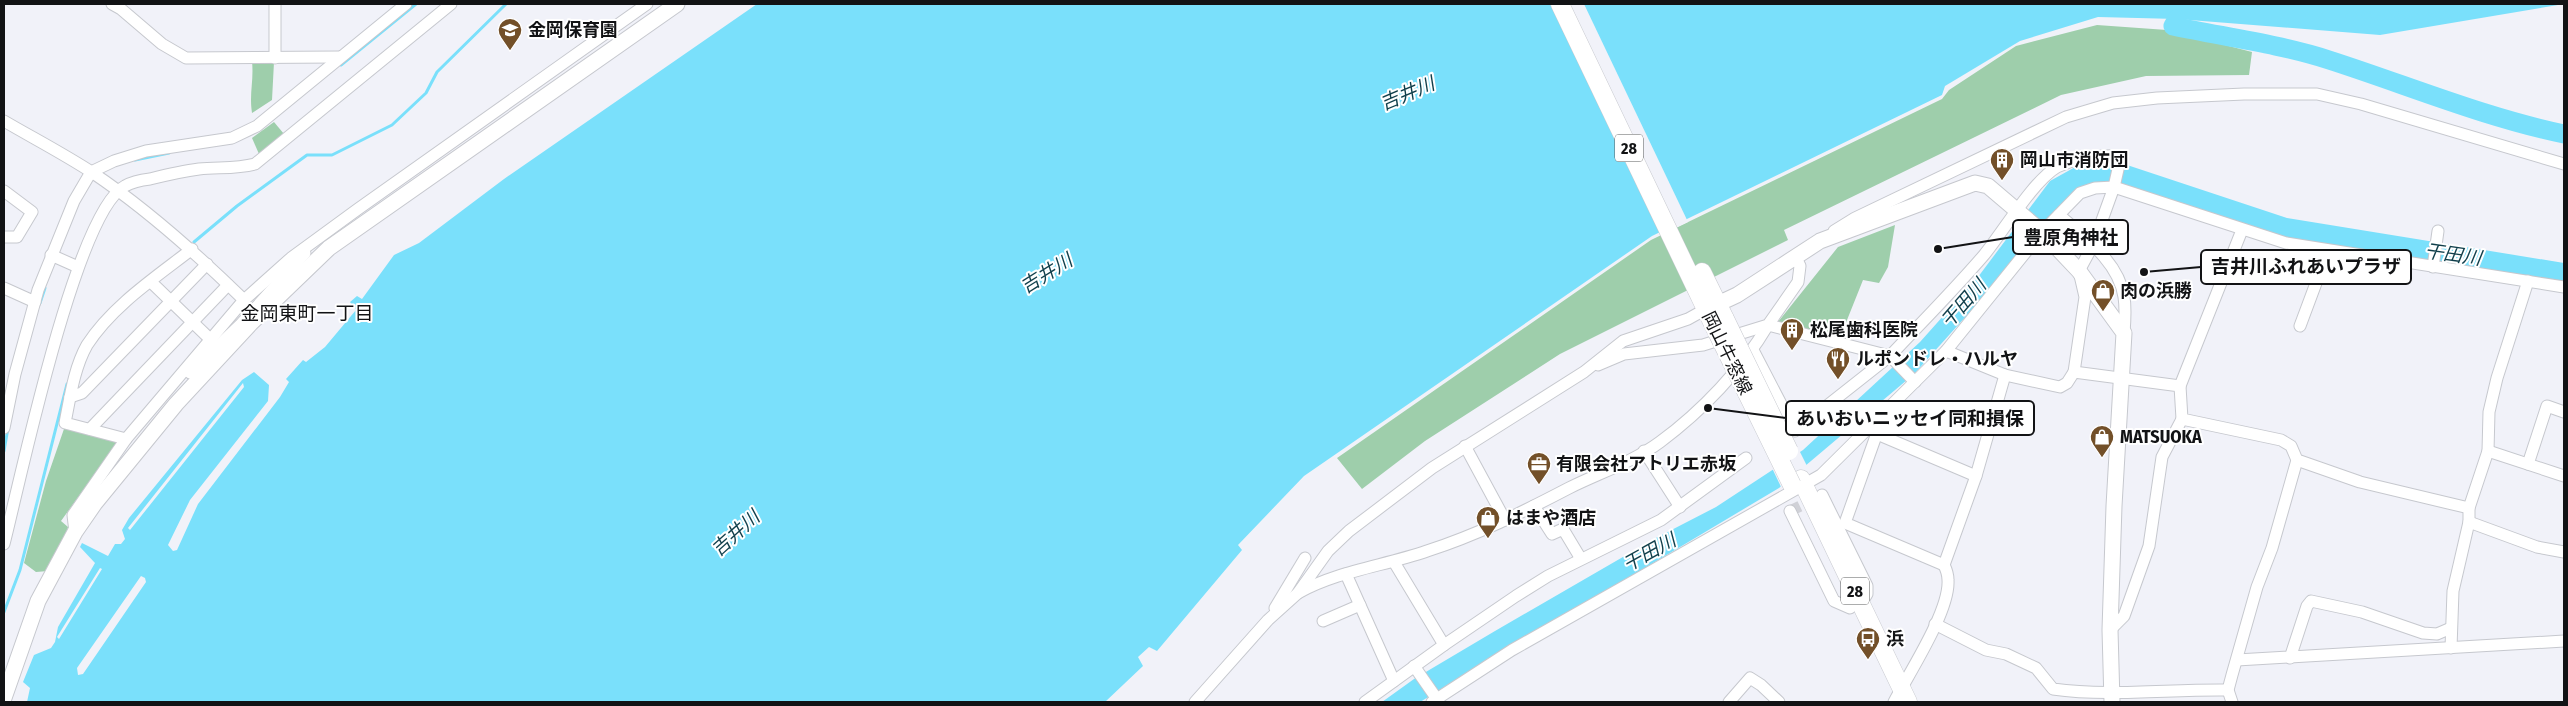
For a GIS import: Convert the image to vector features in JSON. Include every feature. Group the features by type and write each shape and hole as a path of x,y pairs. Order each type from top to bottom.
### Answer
{"main road":[{"name":"岡山牛窓線","path":"1560,4 1715,314 1899,699"},
{"name":"岡山牛窓線","path":"1573,4 1703,290"}],"street":[{"path":"112,4 121,9 162,44 186,58 340,57"},
{"path":"275,4 275,58"},
{"path":"4,428 15,374 34,302 55,257 74,200 91,172 114,161 146,151 232,138 257,126 406,4"},
{"path":"4,544 58,330 78,267 91,233 117,190 126,185 159,176 198,169 242,167 255,164 451,4"},
{"path":"75,532 73,515 126,439 244,300 316,240 646,4"},
{"path":"160,398 171,392 329,248 677,4"},
{"path":"1298,593 1328,550 1349,531 1465,446 1584,372 1622,341 1688,319 1715,314 1737,295 1855,218 2066,117 2113,104 2157,98 2244,94 2317,94 2361,104 2564,164"},
{"path":"4,121 91,172 117,190 192,249 244,300"},
{"path":"1753,350 1795,431 1891,358 2021,214 2043,178 2056,168 2078,160 2105,155 2121,156 2115,185 2093,245 2079,271 2085,297 2074,372 2068,383 2060,387 2005,375 1946,351"},
{"path":"1820,240 1974,183 1988,186 2040,231 2079,271 2124,333"},
{"path":"1416,668 1435,700 1512,650 1798,485 1840,458 1914,381 1946,351 2040,231 2080,193 2095,188 2115,185 2242,230 2286,243 2564,287"},
{"path":"4,191 32,212 17,237 4,237"},
{"path":"2059,215 2104,257 2124,296 2124,333 2114,506 2110,630 2112,697"},
{"path":"2110,630 2124,616 2149,546 2162,457 2182,419 2180,386 2242,230"},
{"path":"2433,265 2438,234"},
{"path":"4,698 38,601 75,532 95,503 176,404 250,320 316,240"},
{"path":"126,439 65,423 70,397 87,346 120,307 192,249"},
{"path":"2300,326 2328,251"},
{"path":"1195,702 1268,620 1298,593 1319,581 1394,562 1462,540 1660,442 1693,414 1753,350 1798,282 1800,266 1795,256"},
{"path":"55,257 78,267"},
{"path":"70,397 82,393 207,264"},
{"path":"151,282 210,339"},
{"path":"2450,648 2453,591 2469,522 2470,508 2488,451 2490,412 2497,378 2528,282"},
{"path":"90,430 228,285"},
{"path":"4,288 34,302"},
{"path":"1584,372 1624,354 1703,345 1768,325 1891,358 1914,381"},
{"path":"2074,372 2180,386"},
{"path":"1899,699 1935,624 1947,592 1948,579 1944,565 1976,476 2005,375"},
{"path":"2528,464 2547,406 2564,412"},
{"path":"1842,526 1884,414"},
{"path":"2182,419 2281,440 2291,446 2297,460 2228,690 2232,702"},
{"path":"1877,434 1976,476"},
{"path":"1465,446 1505,520"},
{"path":"1644,451 1680,507"},
{"path":"2488,451 2564,476"},
{"path":"1365,702 1416,668 1444,644 1548,576 1661,520 1746,458"},
{"path":"2297,460 2360,482 2470,508"},
{"path":"1790,511 1834,601 1856,606 1867,594 1867,586 1842,526 1822,495"},
{"path":"1534,506 1552,534 1563,529 1580,559"},
{"path":"2469,522 2537,547 2564,552"},
{"path":"1842,526 1944,565"},
{"path":"1268,620 1305,558"},
{"path":"1394,562 1444,644"},
{"path":"1346,574 1394,681"},
{"path":"2290,658 2307,606 2314,600 2362,612 2423,633 2437,634 2450,628"},
{"path":"1323,621 1360,604"},
{"path":"1935,624 1986,650 2006,654 2036,668 2053,689 2112,697 2168,689 2228,690"},
{"path":"2237,660 2564,641"},
{"path":"1729,702 1750,678 1761,685 1779,702"}],"green space":[{"path":"2097,25 2167,30 2252,52 2249,75 2146,76 2061,95 1784,230 1788,240 1560,354 1425,441 1362,489 1337,458 1651,240 1942,99 1949,90 2016,46"},
{"path":"252,61 274,62 272,100 252,113 251,99"},
{"path":"274,122 284,134 259,154 252,138"},
{"path":"1895,225 1888,267 1879,283 1863,280 1839,340 1778,322 1838,247"},
{"path":"65,426 119,440 61,521 68,527 64,544 48,571 36,572 24,563 46,481"}],"water":[{"name":"吉井川","path":"757,4 2564,4 2380,35 2177,19 2098,17 2020,41 1945,86 1942,95 1652,236 1304,476 1238,545 1242,550 1157,651 1149,647 1138,657 1143,666 1105,702 27,702 30,688 23,682 34,655 51,648 55,642 58,627 95,563 80,547 82,543 108,556 115,544 121,544 125,539 122,530 129,518 242,380 254,372 269,385 268,401 190,500 168,545 173,551 177,550 198,504 280,397 289,382 286,379 303,360 306,362 325,347 356,310 350,302 357,296 362,299 394,255 419,243 504,179","holes":["243,383 244,387 130,530 128,528","100,568 102,569 59,639 57,637","141,576 145,578 146,582 83,674 78,675 77,668"]},
{"name":"干田川","path":"2112,160 2287,218 2564,263 2564,285 2289,240 2092,184 2022,254 1914,374 1779,488 1420,702 1382,702 1414,679 1495,631 1654,539 1716,507 1803,450 1920,342 1978,277 2050,181 2077,166"}],"pier":[{"path":"1550,4 1584,4 1688,222 1661,235"},
{"path":"1799,450 1808,468 1782,489 1772,468"}],"waterway":[{"path":"341,65 416,4"},
{"path":"194,242 237,206 307,155 332,155 392,125 426,93 437,72 506,4"},
{"path":"2177,19 2173,26 2310,54 2475,110 2564,134"},
{"path":"135,160 169,153"},
{"path":"40,303 45,288"},
{"path":"4,612 20,570 67,384"},
{"path":"4,451 8,428"}],"tunnel":[{"path":"1790,511 1817,498"}],"place":[{"name":"金岡保育園","path":"510,51"},
{"name":"岡山市消防団","path":"2002,181"},
{"name":"豊原角神社","path":"1938,249"},
{"name":"吉井川ふれあいプラザ","path":"2144,272"},
{"name":"肉の浜勝","path":"2103,312"},
{"name":"松尾歯科医院","path":"1792,351"},
{"name":"ルポンドレ・ハルヤ","path":"1838,380"},
{"name":"あいおいニッセイ同和損保","path":"1708,408"},
{"name":"MATSUOKA","path":"2102,458"},
{"name":"有限会社アトリエ赤坂","path":"1539,485"},
{"name":"はまや酒店","path":"1488,539"},
{"name":"浜","path":"1868,660"}],"district":[{"name":"金岡東町一丁目","path":"307,313"}]}
